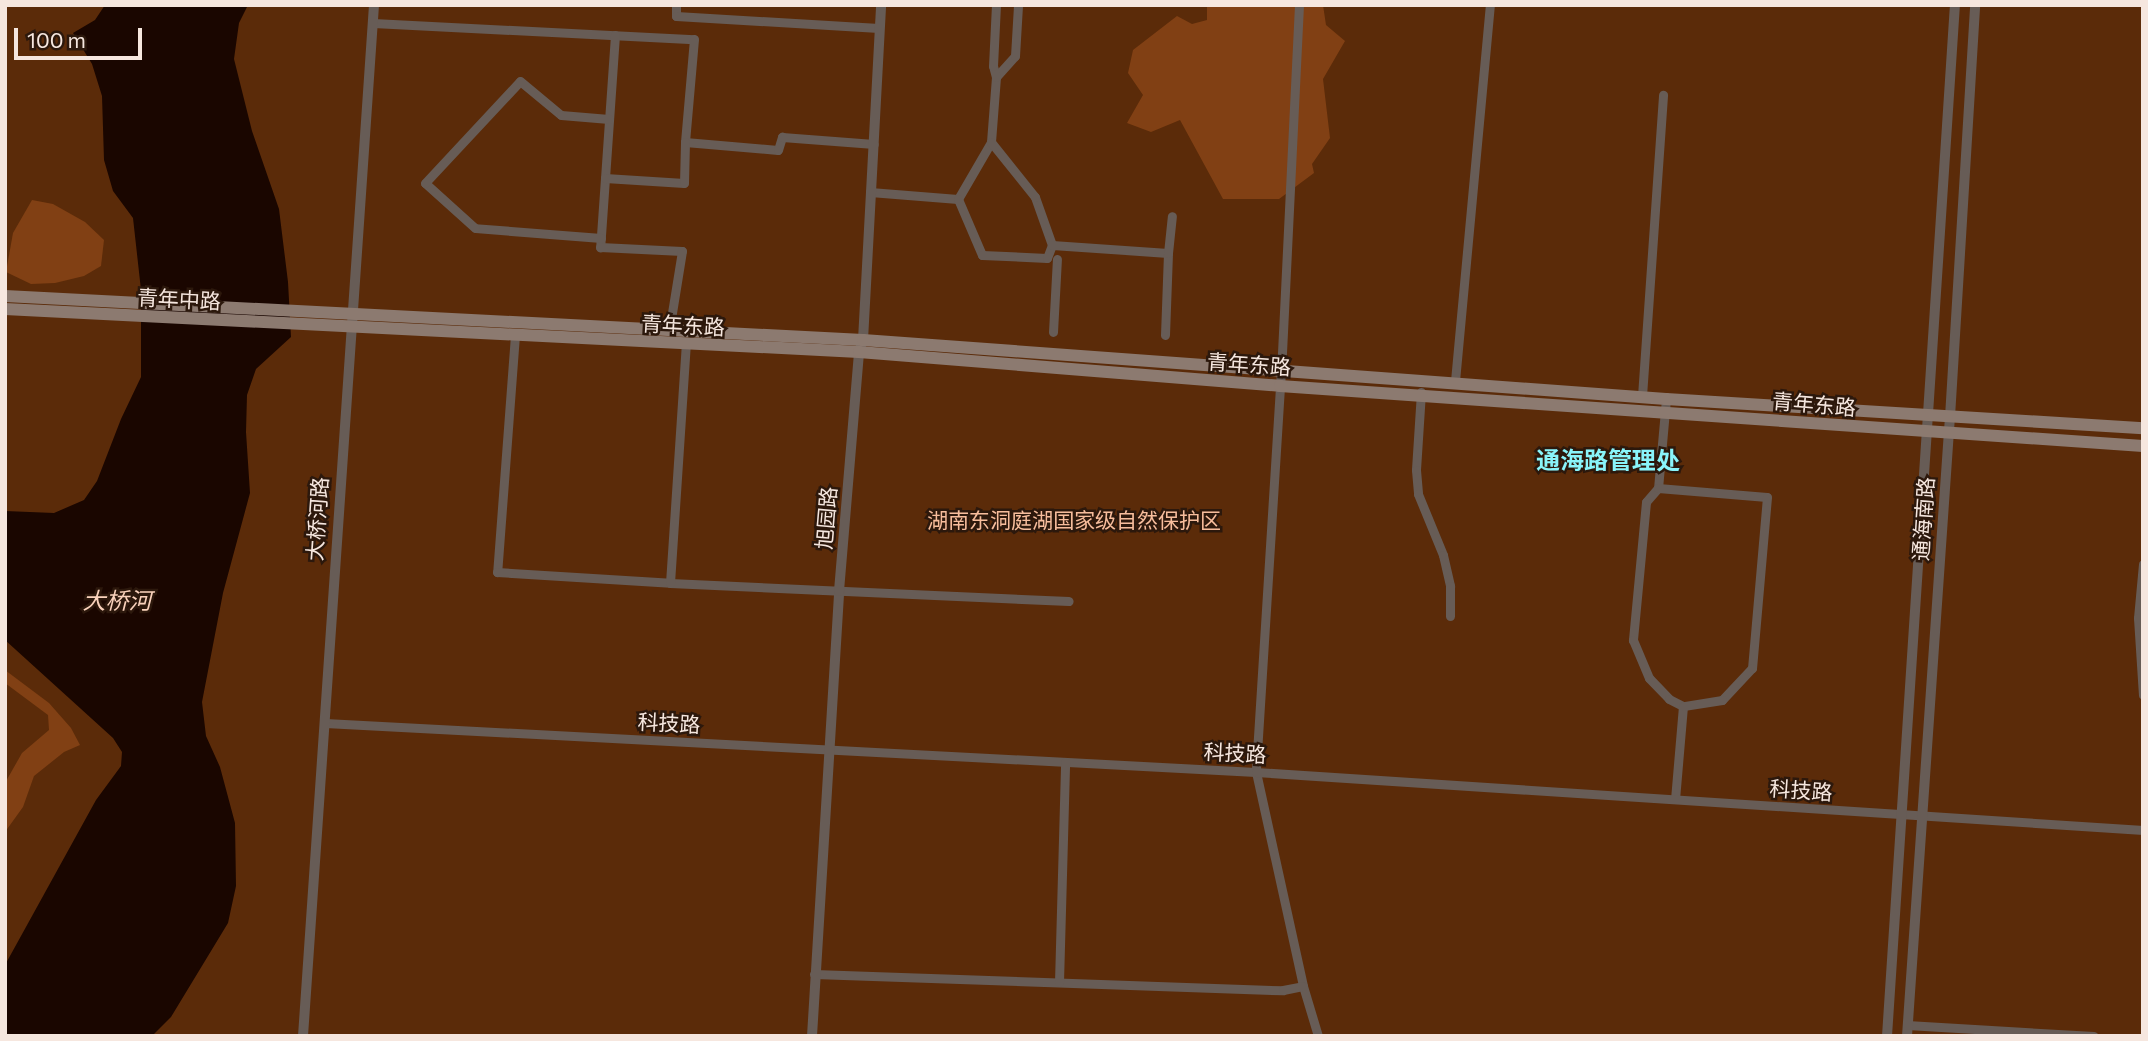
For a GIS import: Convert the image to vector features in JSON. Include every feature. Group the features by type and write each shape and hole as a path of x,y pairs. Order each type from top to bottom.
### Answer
{"main road":[{"path":"5,296 101,300 345,319"},
{"name":"青年中路","path":"5,309 99,314 345,319"},
{"name":"青年东路","path":"345,319 669,331 861,346 1280,386 1421,395 1930,416 2143,428"},
{"name":"青年东路","path":"345,319 515,335 685,345 861,346 1455,381 1642,396 1665,405 1948,434 2143,446"}],"street":[{"name":"大桥河路","path":"303,1036 325,723 345,319 374,5"},
{"path":"676,5 676,16 879,29"},
{"name":"旭园路","path":"812,1036 828,749 861,346 881,5"},
{"path":"958,199 991,142 996,77 993,66 996,5"},
{"path":"996,77 1015,56 1018,5"},
{"path":"1299,5 1281,371 1256,772 1303,986 1318,1036"},
{"path":"1455,381 1490,5"},
{"name":"通海南路","path":"1887,1036 1929,432 1955,5"},
{"name":"通海南路","path":"1907,1030 1950,417 1975,5"},
{"path":"373,23 694,39 684,183 605,178"},
{"path":"615,35 600,247 682,251 669,331"},
{"path":"601,238 475,228 425,183 520,81 561,115 609,119"},
{"path":"1642,396 1663,95"},
{"path":"685,142 778,150 782,137 874,144"},
{"path":"991,142 1035,197 1055,246 1057,259 1053,332"},
{"path":"870,192 958,199"},
{"path":"958,199 982,255 1057,259"},
{"path":"1164,335 1172,216"},
{"path":"1055,246 1168,253"},
{"path":"1047,258 1055,246"},
{"path":"515,335 497,572 670,583 1069,601"},
{"path":"670,583 685,345"},
{"path":"1421,379 1416,470 1418,494 1426,520 1443,555 1450,586 1450,616"},
{"path":"1658,488 1767,497 1752,668 1722,700 1683,706 1669,699 1649,678 1633,640 1646,502 1658,488 1665,405"},
{"path":"2143,564 2138,618 2143,695"},
{"path":"1675,799 1683,706"},
{"name":"科技路","path":"325,723 1256,772 2143,830"},
{"path":"1059,982 1065,762"},
{"path":"814,974 1283,990 1303,986"},
{"path":"1907,1030 2094,1036"}],"green space":[{"name":"湖南东洞庭湖国家级自然保护区","path":"5,5 2143,5 2143,1036 5,1036"}],"shaded area":[{"path":"1207,5 1323,5 1326,25 1345,41 1323,79 1330,138 1312,164 1314,173 1279,199 1223,199 1180,120 1151,132 1127,123 1143,95 1128,73 1133,50 1177,16 1192,24 1207,20"},
{"path":"32,200 53,204 85,222 104,240 101,266 84,276 55,283 31,284 6,272 13,233"},
{"path":"5,670 49,703 71,728 80,745 64,752 34,776 23,807 5,832 5,783 22,753 49,730 48,715 5,683"}],"water":[{"name":"大桥河","path":"105,5 248,5 239,23 234,59 252,131 279,209 288,282 291,337 256,369 247,395 246,432 250,493 223,593 202,702 206,736 220,767 235,823 236,886 228,923 171,1017 152,1036 5,1036 5,965 96,800 121,766 122,752 113,738 5,640 5,511 54,513 84,500 97,481 141,377 141,290 133,218 113,191 104,160 102,96 92,64 73,33 95,20"}],"district":[{"name":"通海路管理处","path":"1608,460"}]}
